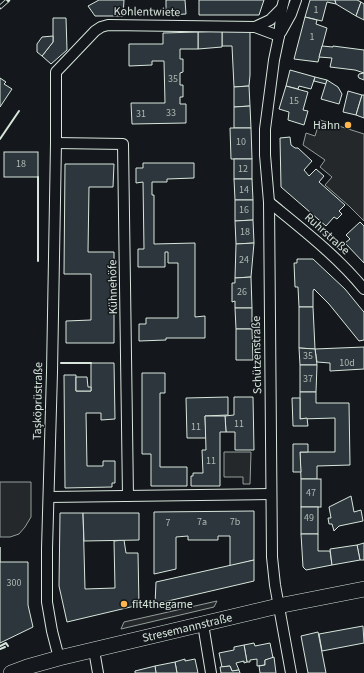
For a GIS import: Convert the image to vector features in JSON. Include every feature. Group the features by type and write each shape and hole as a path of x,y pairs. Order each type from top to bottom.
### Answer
{"main road":[{"name":"Stresemannstraße","path":"11,673 59,658 278,606 364,589"}],"street":[{"name":"Schützenstraße","path":"279,36 291,14 296,0"},
{"name":"Schützenstraße","path":"283,4 265,129 265,155 269,202 272,557 278,606 291,673"},
{"name":"Kohlentwiete","path":"255,27 270,20 283,4"},
{"name":"Kohlentwiete","path":"56,143 56,72 95,31 101,27 108,25 255,27 279,36"},
{"name":"Kühnehöfe","path":"56,143 123,144 128,496"},
{"name":"Taşköprüstraße","path":"56,143 47,602 59,658"},
{"name":"Ruhrstraße","path":"269,202 319,244 354,277 364,289"},
{"path":"49,497 271,494"},
{"path":"203,624 211,673"},
{"path":"94,650 98,673"}],"shaded area":[{"path":"320,120 364,134 364,221 325,185 332,177 320,167 325,160 303,145 306,133 315,136"},
{"path":"224,452 251,452 250,484 243,484 243,477 224,477"},
{"path":"0,482 31,482 31,517 19,534 10,537 0,537"},
{"path":"217,601 214,607 121,629 124,622"}],"building":[{"path":"99,0 124,0 123,16 95,16 88,6"},
{"path":"166,0 185,0 186,14 166,15"},
{"path":"199,0 264,0 259,15 199,15"},
{"path":"310,0 335,0 336,4 327,2 322,21 305,17"},
{"path":"335,0 357,0 361,2 356,16 336,4"},
{"path":"361,2 364,4 364,20 356,16"},
{"path":"305,17 317,20 316,24 327,28 318,62 294,59"},
{"path":"53,18 66,18 67,50 51,64 42,56 53,42"},
{"path":"250,30 249,86 234,87 232,46 222,46 222,31"},
{"path":"222,31 222,47 198,49 198,32"},
{"path":"198,32 198,49 180,49 180,59 183,59 183,72 180,73 180,85 183,85 183,97 180,97 180,104 186,104 186,123 132,124 131,103 165,103 164,61 152,61 152,65 129,66 129,44 163,44 163,33"},
{"path":"53,36 53,42 42,56 37,52 37,44 42,37"},
{"path":"322,46 364,50 364,73 355,70 330,67 332,58 319,57"},
{"path":"290,70 315,77 311,89 299,86 298,89 286,86"},
{"path":"364,73 364,80 359,78 359,74"},
{"path":"315,77 327,80 326,84 314,81"},
{"path":"0,78 6,82 4,84 12,89 0,107"},
{"path":"327,80 338,87 342,94 339,104 321,99"},
{"path":"249,86 250,106 234,107 234,87"},
{"path":"286,86 308,92 303,110 308,111 304,125 288,120 289,112 279,109"},
{"path":"348,91 362,95 356,115 343,112"},
{"path":"362,95 364,95 364,118 356,115"},
{"path":"250,106 251,128 234,128 234,107"},
{"path":"230,128 251,128 252,159 231,159"},
{"path":"290,137 291,145 298,148 312,161 304,170 309,176 316,169 324,176 319,182 345,205 339,211 342,214 337,219 334,217 326,226 281,187 280,138"},
{"path":"4,152 38,152 38,177 4,177"},
{"path":"234,159 252,159 252,179 234,179"},
{"path":"143,163 194,163 194,178 167,179 167,182 152,182 152,195 154,195 154,244 195,243 195,317 205,316 205,338 166,338 166,340 139,341 139,324 146,324 146,318 178,318 178,263 168,263 168,252 165,252 165,267 138,267 138,249 144,249 143,182 136,183 136,168 143,168"},
{"path":"65,164 114,164 113,187 89,187 88,252 114,252 114,343 66,343 66,321 91,320 91,274 64,274"},
{"path":"234,179 252,179 253,200 235,200"},
{"path":"235,200 253,200 253,220 235,221"},
{"path":"253,220 254,243 236,244 235,221"},
{"path":"360,222 364,226 364,263 345,243 350,239 346,235"},
{"path":"254,243 251,277 235,278 236,244"},
{"path":"297,259 313,259 345,289 364,312 364,340 359,341 329,304 314,289 313,307 299,307 298,287 295,287 294,263 297,263"},
{"path":"251,277 252,308 235,308 235,301 232,302 232,283 235,283 235,278"},
{"path":"299,307 313,307 315,349 299,348"},
{"path":"235,308 252,308 252,329 236,329"},
{"path":"236,329 252,329 253,360 236,360"},
{"path":"364,347 364,369 330,371 330,363 317,362 315,349"},
{"path":"299,348 315,349 317,365 300,365"},
{"path":"91,363 114,363 115,419 101,420 101,413 86,413 87,466 103,466 103,461 115,461 115,483 112,483 112,487 65,488 64,375 76,375 76,391 91,391"},
{"path":"300,365 317,365 316,392 300,392"},
{"path":"142,373 165,373 165,393 160,393 160,467 187,467 187,486 151,486 151,454 142,454"},
{"path":"76,377 87,377 88,387 91,387 91,391 76,391"},
{"path":"300,392 316,392 316,403 349,403 350,465 317,466 317,479 301,479 300,452 335,452 335,418 300,419"},
{"path":"228,397 228,415 205,416 206,438 187,438 186,398"},
{"path":"234,397 253,397 254,450 235,450 235,432 226,432 225,416 234,415"},
{"path":"292,398 300,398 300,419 307,418 308,426 293,426"},
{"path":"205,416 225,416 226,432 220,432 220,486 191,486 191,476 193,476 193,473 203,473 202,450 206,450"},
{"path":"293,444 308,444 308,452 300,452 301,472 293,472"},
{"path":"301,479 321,479 321,507 301,507"},
{"path":"351,496 354,512 361,510 363,521 339,526 334,531 332,524 329,524 328,518 331,518 329,507"},
{"path":"301,507 318,507 318,534 301,534"},
{"path":"254,511 254,560 230,566 230,536 218,536 218,540 188,540 188,536 176,537 176,569 154,574 154,512"},
{"path":"60,513 83,513 85,589 115,588 114,541 124,540 126,553 138,553 139,605 67,622 59,586"},
{"path":"83,513 139,513 139,540 84,541"},
{"path":"301,534 318,534 318,551 330,551 332,565 306,570 303,567"},
{"path":"364,543 364,560 360,560 357,545"},
{"path":"357,545 360,560 332,565 330,549"},
{"path":"254,560 254,581 155,604 156,582"},
{"path":"0,562 28,562 28,605 33,627 0,643"},
{"path":"363,626 364,643 322,651 319,634"},
{"path":"318,632 326,673 308,673 301,636"},
{"path":"254,643 255,646 270,643 273,658 265,660 265,665 257,666 257,659 247,662 244,645"},
{"path":"244,645 247,662 244,663 244,661 236,663 239,670 232,671 230,666 222,667 219,653 234,650 234,647"},
{"path":"274,657 276,673 260,673 259,666 265,665 265,660"},
{"path":"185,659 185,661 195,659 198,673 177,673 175,662"},
{"path":"175,662 177,673 156,673 155,666"},
{"path":"155,666 156,673 135,673 135,671"},
{"path":"230,666 232,671 239,670 240,673 221,673 220,667"}],"railway":[{"path":"0,7 8,0"}],"wall":[{"path":"0,139 19,111"},
{"path":"38,177 38,261"},
{"path":"61,363 91,363"},
{"path":"0,646 6,643 8,646"},
{"path":"0,649 5,647"}],"place":[{"name":"Hahn","path":"348,125"},
{"name":"fit4thegame","path":"124,604"}]}
